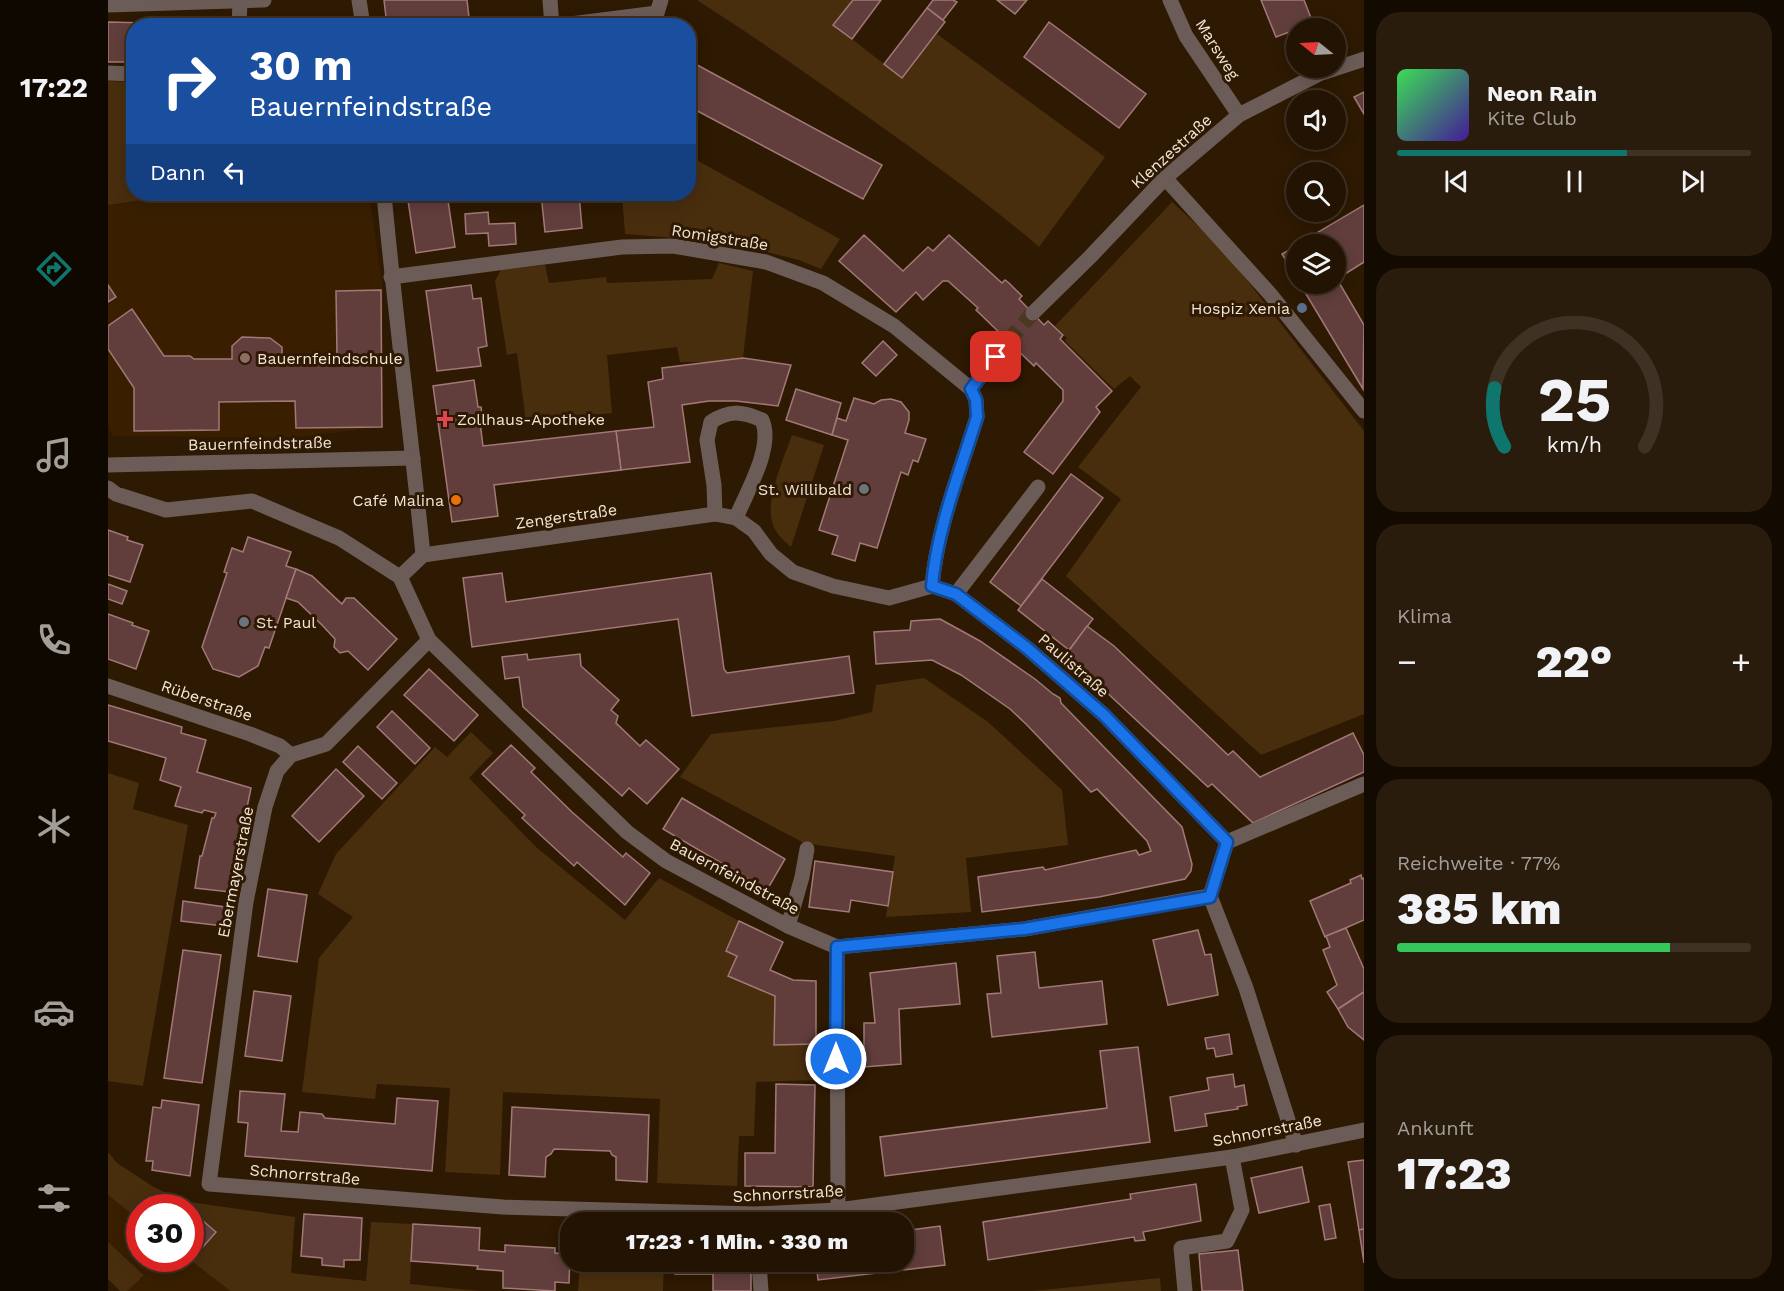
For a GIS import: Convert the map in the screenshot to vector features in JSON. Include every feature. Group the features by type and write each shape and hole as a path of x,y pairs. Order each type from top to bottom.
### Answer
{"street":[{"path":"108,5 264,0"},
{"path":"359,0 362,18"},
{"path":"550,0 553,18"},
{"path":"617,18 657,13 661,0"},
{"name":"Marsweg","path":"1170,0 1186,36 1239,115"},
{"path":"239,18 240,1"},
{"name":"Klenzestraße","path":"1033,313 1165,178 1239,115 1319,74 1364,60"},
{"path":"108,73 126,74"},
{"path":"1165,178 1270,294 1364,411"},
{"path":"108,488 116,494 166,510 252,501 339,538 400,577 423,555 391,277 385,201"},
{"name":"Romigstraße","path":"391,277 622,247 674,246 766,262 823,283 894,326 971,389"},
{"path":"932,586 934,562 941,535 977,417 976,400 971,389 1008,341"},
{"path":"715,514 714,485 707,440 711,423 724,414 748,414 762,420 766,430 765,449 736,518"},
{"name":"Bauernfeindstraße","path":"108,465 413,458"},
{"path":"956,594 1038,487"},
{"name":"Zengerstraße","path":"423,555 715,514 736,518 754,531 771,554 793,572 832,586 889,598 932,586"},
{"name":"Bauernfeindstraße","path":"400,577 429,640 627,832 666,861 788,926 837,947 1024,929 1210,897"},
{"name":"Paulistraße","path":"932,586 956,594 1027,648 1104,715 1227,842"},
{"path":"291,755 326,744 429,640"},
{"name":"Rüberstraße","path":"108,686 250,734 280,746 291,755"},
{"name":"Ebermayerstraße","path":"209,1184 246,903 265,807 277,771 291,755"},
{"path":"1296,1145 1246,988 1210,897 1227,842 1364,784"},
{"path":"788,926 807,849"},
{"path":"837,947 838,1210"},
{"name":"Schnorrstraße","path":"817,1212 1233,1156 1364,1130"},
{"path":"1185,1291 1181,1248 1227,1241 1242,1210 1233,1156"},
{"name":"Schnorrstraße","path":"209,1184 503,1207 618,1212"},
{"path":"760,1272 761,1291"}],"shaded area":[{"path":"697,0 853,0 834,25 902,78 937,34 1105,157 1039,247 917,152"},
{"path":"108,81 126,82 126,201 136,201 108,205"},
{"path":"696,160 840,239 821,269 799,260 727,242 625,234 623,201 696,201"},
{"name":"Bauernfeindschule","path":"136,201 370,201 383,289 382,427 290,438 114,436 108,429 108,205"},
{"path":"1172,202 1222,248 1364,431 1364,714 1261,755 1066,576 1121,499 1078,467 1141,387 1130,376 1114,389 1065,341 1067,338 1055,326"},
{"path":"719,263 753,271 743,358 680,362 677,347 607,355 612,413 526,422 517,353 507,355 495,281 501,270 545,265 549,283 606,277 607,283 712,279"},
{"path":"792,435 824,445 791,547 775,529 772,521 771,501"},
{"path":"924,678 988,722 1062,790 1068,845 966,858 971,912 886,917 895,856 804,843 680,777 711,734 834,721 872,712 876,685"},
{"path":"471,732 493,753 469,778 536,847 625,920 659,878 739,921 726,951 737,956 729,976 775,996 816,1044 817,1080 756,1082 754,1136 739,1136 737,1186 657,1183 660,1099 503,1092 500,1175 445,1172 450,1088 377,1084 375,1099 302,1092 319,958 353,917 318,894 336,854 435,747 447,757"},
{"path":"108,773 139,783 133,809 188,825 143,1086 108,1081"},
{"path":"108,1152 117,1163 169,1194 126,1194 126,1210 108,1195"},
{"path":"108,1195 126,1210 126,1258 108,1242"},
{"path":"204,1204 295,1217 291,1273 366,1281 371,1222 413,1224 410,1284 480,1291 230,1291 204,1271"},
{"path":"108,1242 126,1258 126,1272 141,1272 144,1275 127,1291 120,1291 108,1279"},
{"path":"204,1271 230,1291 127,1291 144,1274 142,1272"},
{"path":"579,1272 664,1272 663,1291 578,1291"},
{"path":"1160,1278 1161,1291 1033,1291"}],"building":[{"path":"384,0 467,0 469,18 386,18"},
{"path":"853,0 881,0 852,39 833,25"},
{"path":"933,0 957,2 943,20 927,8"},
{"path":"997,0 1027,0 1015,14"},
{"path":"1261,0 1304,0 1311,18 1286,18 1286,33 1276,37"},
{"path":"927,8 945,22 902,78 884,64"},
{"path":"108,22 126,22 126,62 108,62"},
{"path":"1049,22 1146,94 1119,128 1024,57"},
{"path":"696,64 882,165 863,199 696,110"},
{"path":"1364,92 1364,114 1354,97"},
{"path":"408,201 448,201 455,247 416,253"},
{"path":"542,201 580,201 582,228 545,232"},
{"path":"1364,205 1364,262 1346,273 1346,234 1315,234 1335,222 1346,222 1346,216"},
{"path":"488,212 489,224 515,223 516,244 489,246 488,233 466,234 465,214"},
{"path":"864,235 903,271 928,247 933,251 949,235 1002,283 1005,280 1009,283 1022,296 1019,299 1044,325 1048,321 1063,335 1060,339 1112,391 1096,407 1100,412 1053,474 1024,452 1063,401 1063,390 1036,363 1034,366 976,310 978,308 948,281 943,281 923,300 916,292 896,312 839,261"},
{"path":"108,285 116,297 108,302"},
{"path":"471,285 473,299 481,298 487,346 478,348 481,366 437,371 426,291"},
{"path":"381,290 382,427 296,428 295,401 219,402 219,430 134,431 134,388 108,349 108,326 132,309 164,356 232,359 232,346 242,337 270,338 282,347 282,358 316,358 318,355 337,355 336,291"},
{"path":"1306,294 1346,294 1364,325 1363,389"},
{"path":"883,341 897,355 876,376 862,363"},
{"path":"743,358 791,365 778,406 736,401 709,401 682,405 690,462 621,470 616,431 654,427 648,382 663,379 662,368"},
{"path":"474,380 478,407 481,407 483,446 616,431 621,470 494,485 498,516 452,522 433,386"},
{"path":"796,389 841,403 832,435 786,420"},
{"name":"St. Willibald","path":"854,398 874,404 881,400 891,399 901,402 909,412 905,433 926,439 918,462 913,460 908,475 901,472 877,548 860,543 855,561 832,554 838,536 819,530 848,440 832,435 837,418 846,421"},
{"path":"1071,474 1103,498 1021,606 990,582"},
{"path":"108,530 143,545 130,582 108,575"},
{"name":"St. Paul","path":"248,537 291,552 286,566 296,569 269,648 265,647 258,666 239,677 213,669 202,647 227,573 224,572 232,548 243,552"},
{"path":"296,569 312,576 342,604 346,598 354,598 397,639 368,670 348,651 340,653 334,647 335,639 322,625 298,602 286,598"},
{"path":"502,573 506,602 711,573 724,669 727,673 849,656 854,693 692,716 678,619 472,647 463,578"},
{"path":"1042,579 1093,619 1069,650 1018,610"},
{"path":"108,584 127,591 122,604 108,599"},
{"path":"108,614 149,631 136,669 108,659"},
{"path":"940,619 980,641 1060,698 1061,703 1182,827 1192,864 1191,871 1185,879 1099,897 982,912 978,877 1043,867 1045,870 1136,850 1139,855 1151,851 1147,841 1097,789 1091,792 1010,709 961,675 932,660 876,664 874,632 910,630 911,621"},
{"path":"1087,626 1114,646 1228,755 1233,751 1260,777 1353,733 1364,755 1364,772 1253,823 1212,784 1208,787 1065,656"},
{"path":"527,654 528,660 580,654 581,666 619,700 611,710 618,716 616,723 640,746 646,740 679,769 647,804 629,788 622,796 523,707 519,677 505,679 502,657"},
{"path":"429,669 478,715 454,741 404,695"},
{"path":"108,705 182,727 181,733 206,740 197,772 251,788 230,892 195,888 200,856 202,856 212,818 216,813 204,810 202,813 175,806 181,787 160,780 166,758 108,741"},
{"path":"392,711 430,748 415,764 377,727"},
{"path":"511,745 535,768 531,772 572,812 623,857 626,853 650,873 625,905 577,862 574,866 522,818 525,815 482,774"},
{"path":"358,746 397,783 382,799 343,762"},
{"path":"336,769 364,796 319,842 292,816"},
{"path":"682,798 785,859 767,890 663,829"},
{"path":"815,861 893,872 888,906 851,900 849,912 809,907"},
{"path":"1361,875 1362,879 1364,878 1364,920 1325,937 1310,901 1351,883 1350,880"},
{"path":"268,889 307,895 297,962 258,956"},
{"path":"183,901 225,907 223,926 181,921"},
{"path":"739,921 783,942 770,970 793,980 816,981 816,1044 774,1045 775,996 728,976 737,956 726,951"},
{"path":"1346,928 1364,969 1364,992 1338,1009 1327,992 1337,985 1323,950 1330,947 1326,936"},
{"path":"1198,930 1205,955 1211,954 1218,995 1168,1005 1153,940"},
{"path":"183,950 221,955 202,1083 164,1078"},
{"path":"1035,952 1039,988 1102,981 1107,1024 992,1037 987,994 1001,993 997,956"},
{"path":"956,963 960,1004 899,1009 901,1064 864,1067 864,1023 875,1023 870,973"},
{"path":"254,991 291,996 282,1061 245,1056"},
{"path":"1364,992 1364,1040 1348,1027 1338,1009"},
{"path":"1229,1034 1232,1054 1216,1057 1214,1048 1207,1049 1205,1038"},
{"path":"1138,1047 1150,1142 885,1176 880,1137 1107,1108 1100,1051"},
{"path":"1233,1074 1235,1087 1244,1085 1247,1105 1237,1107 1238,1109 1205,1114 1207,1126 1175,1131 1170,1097 1209,1090 1207,1078"},
{"path":"776,1084 815,1085 813,1187 745,1186 745,1153 775,1153"},
{"path":"240,1091 285,1094 281,1131 298,1132 300,1112 322,1114 325,1118 395,1124 397,1098 438,1101 432,1171 245,1156 248,1123 238,1122"},
{"path":"162,1100 199,1105 190,1176 152,1170 153,1161 146,1161 153,1107 161,1108"},
{"path":"512,1107 649,1115 647,1182 616,1180 616,1157 610,1151 554,1149 546,1157 545,1177 509,1175"},
{"path":"1364,1160 1364,1229 1359,1230 1348,1162"},
{"path":"1302,1167 1309,1202 1259,1213 1251,1178"},
{"path":"1196,1184 1201,1221 1143,1232 1145,1240 1135,1241 1134,1237 988,1260 983,1222 1131,1199 1130,1194"},
{"path":"1330,1204 1336,1238 1325,1240 1319,1206"},
{"path":"304,1214 362,1218 360,1260 344,1260 344,1267 322,1265 322,1258 301,1256"},
{"path":"204,1222 216,1232 204,1246"},
{"path":"413,1224 480,1228 479,1250 505,1252 505,1245 555,1248 555,1253 560,1253 560,1272 569,1272 569,1283 555,1282 555,1291 503,1288 503,1271 477,1269 478,1266 411,1261"},
{"path":"940,1226 945,1265 914,1269 914,1230"},
{"path":"1364,1229 1364,1263 1359,1230"},
{"path":"1238,1250 1243,1291 1202,1291 1199,1254"},
{"path":"675,1272 751,1272 751,1291 713,1291 713,1274 675,1274"},
{"path":"817,1272 886,1272 818,1280"}],"tunnel":[{"path":"1008,341 1033,313"}],"place":[{"name":"Hospiz Xenia","path":"1302,308"},
{"name":"Bauernfeindschule","path":"245,358"},
{"name":"Zollhaus-Apotheke","path":"445,419"},
{"name":"St. Willibald","path":"864,489"},
{"name":"Café Malina","path":"456,500"},
{"name":"St. Paul","path":"244,622"}],"route":[{"path":"836,1059 837,947 1024,929 1210,897 1227,842 1104,715 1027,648 956,594 932,586 934,562 941,535 977,417 976,400 971,389 996,357"}]}
